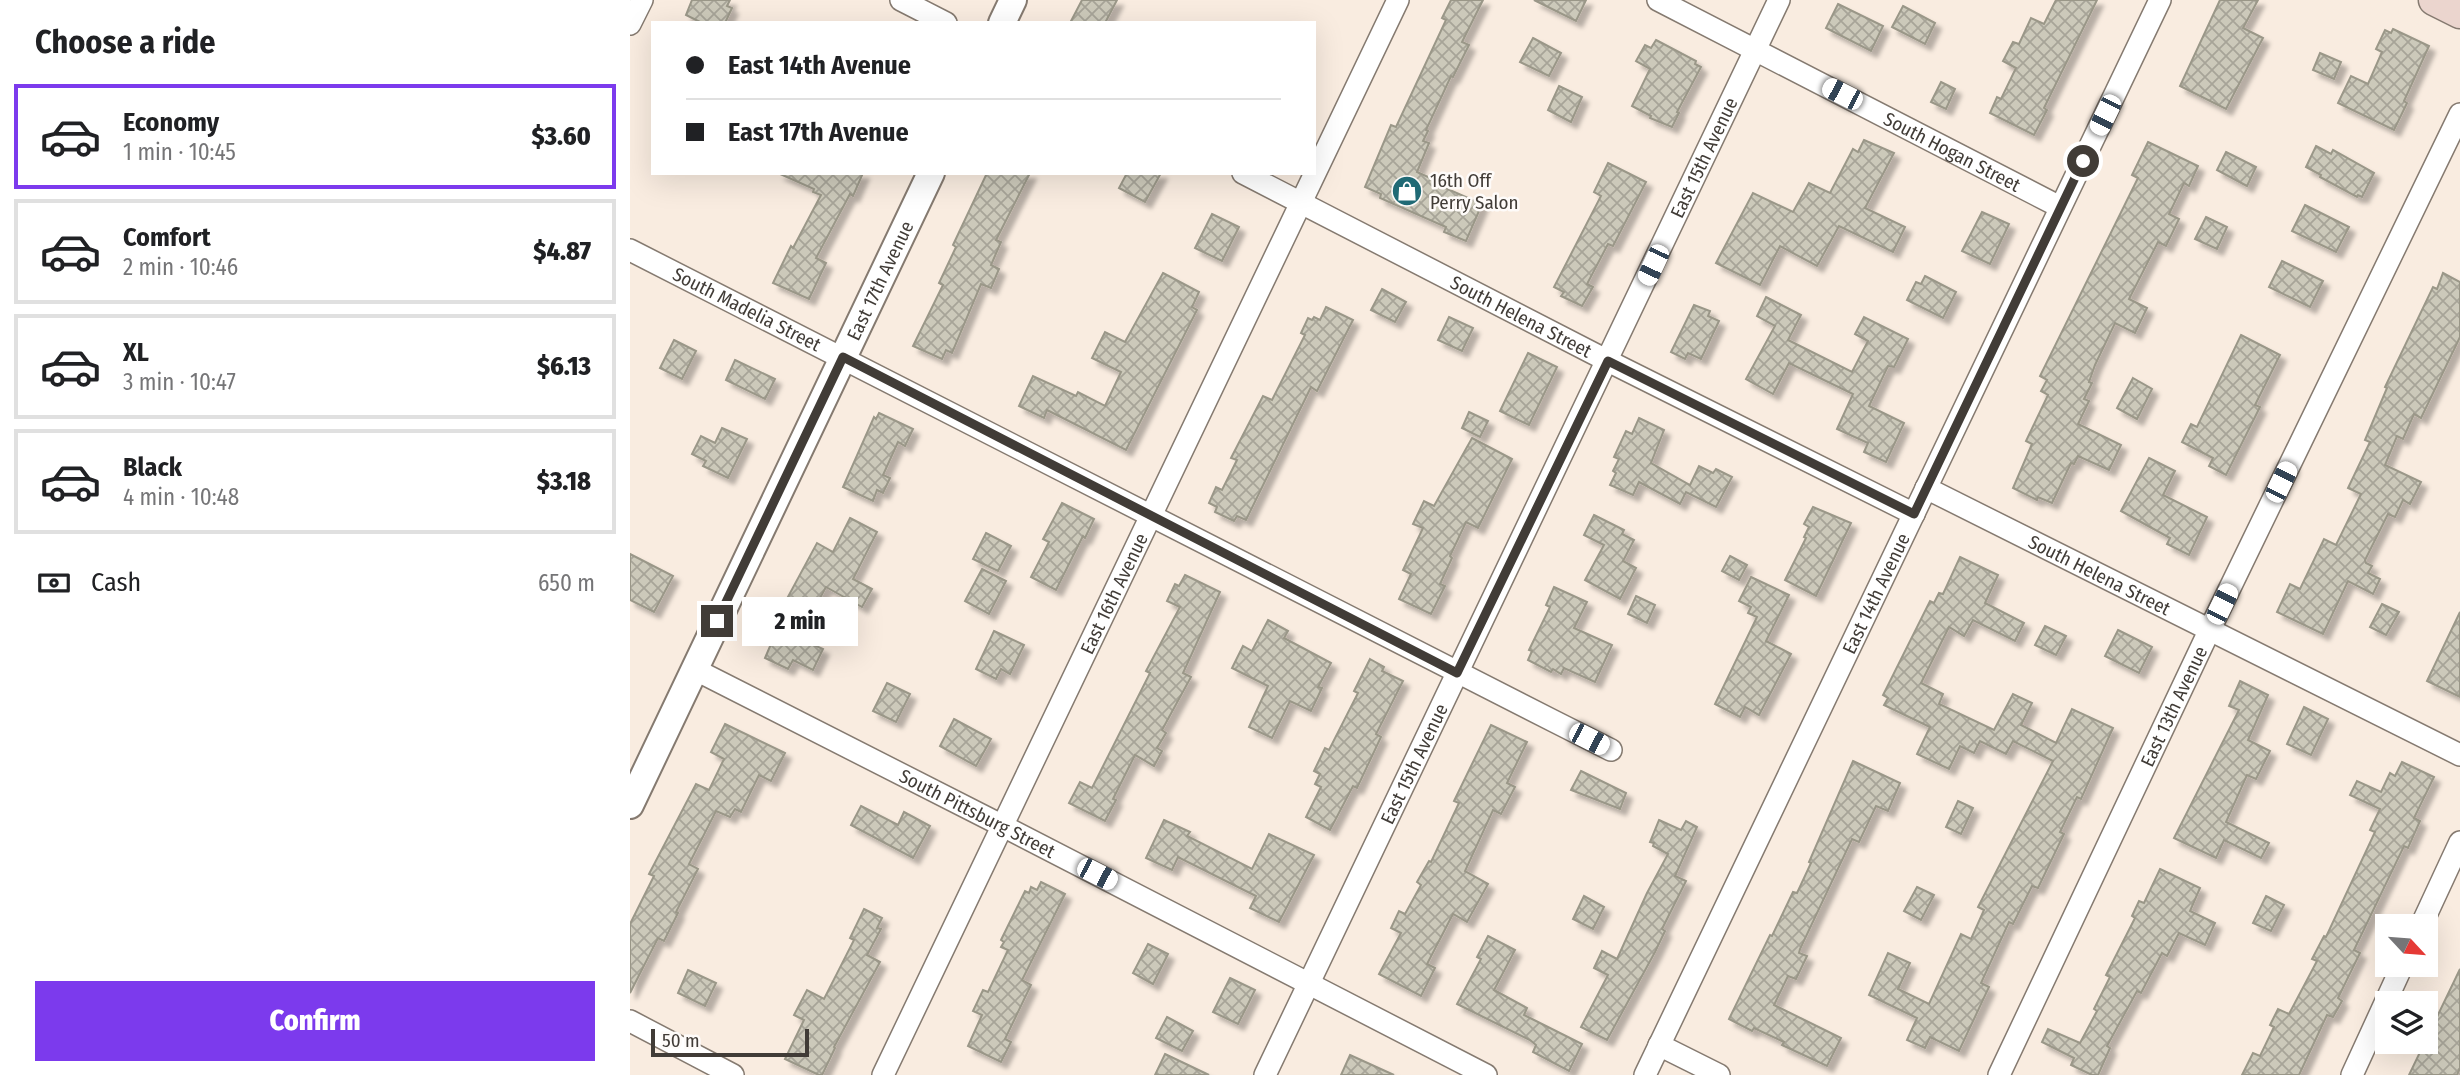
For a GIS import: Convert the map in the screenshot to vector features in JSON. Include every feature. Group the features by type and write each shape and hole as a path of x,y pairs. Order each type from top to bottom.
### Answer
{"main road":[{"path":"2434,0 2460,13"}],"street":[{"path":"630,24 642,0"},
{"path":"901,0 942,21"},
{"path":"1003,21 1013,0"},
{"name":"East 16th Avenue","path":"1316,172 1398,0"},
{"name":"South Hogan Street","path":"1658,0 2060,206"},
{"name":"East 15th Avenue","path":"1265,1075 1779,0"},
{"name":"East 14th Avenue","path":"1645,1075 2160,0"},
{"name":"East 13th Avenue","path":"1999,1075 2210,629 2460,114"},
{"name":"East 17th Avenue","path":"630,805 930,175"},
{"name":"South Helena Street","path":"1247,175 1608,361 1914,514"},
{"name":"East 16th Avenue","path":"883,1075 1314,175"},
{"name":"South Madelia Street","path":"630,250 1611,750"},
{"name":"South Helena Street","path":"1926,488 2460,755"},
{"name":"South Pittsburg Street","path":"694,669 1486,1075"},
{"path":"2427,914 2460,842"},
{"path":"2352,1075 2397,977"},
{"path":"630,1021 733,1075"},
{"path":"1659,1045 1719,1075"}],"building":[{"path":"692,0 730,0 727,6 732,8 726,21 698,21 686,15"},
{"path":"1082,0 1117,0 1106,21 1071,21"},
{"path":"1451,0 1483,0 1462,42 1469,45 1426,130 1428,131 1423,141 1429,143 1417,172 1437,181 1436,184 1482,204 1466,241 1444,232 1446,227 1380,198 1381,194 1365,187 1391,125 1396,127 1446,20 1442,18"},
{"path":"1534,0 1586,0 1576,21"},
{"path":"2056,0 2097,0 2044,108 2047,110 2034,135 1990,113 1997,97 2001,99 2016,68 2003,61 2013,42 2019,44 2031,18 2044,24"},
{"path":"2220,0 2258,0 2243,28 2263,38 2226,109 2180,86"},
{"path":"1838,4 1883,26 1871,51 1826,28"},
{"path":"1903,6 1935,23 1925,44 1892,27"},
{"path":"2393,29 2429,46 2394,130 2338,103 2351,76 2368,84 2382,52 2376,49 2385,30 2391,33"},
{"path":"1533,38 1561,53 1549,76 1520,62"},
{"path":"1656,40 1696,61 1695,64 1701,67 1672,127 1650,118 1651,116 1632,106 1650,69 1636,61 1645,45 1651,48"},
{"path":"2320,53 2341,62 2334,79 2313,70"},
{"path":"1941,82 1955,89 1946,109 1931,102"},
{"path":"1559,86 1582,97 1571,122 1548,110"},
{"path":"1864,140 1894,153 1865,208 1905,227 1893,252 1839,226 1817,266 1780,246 1760,285 1716,263 1753,193 1793,212 1809,183 1830,193 1853,149 1858,152"},
{"path":"2148,142 2198,166 2189,186 2184,183 2169,214 2179,219 2166,246 2158,242 2129,299 2147,308 2135,333 2115,323 2095,365 2089,382 2092,383 2084,399 2089,401 2078,424 2121,445 2109,470 2078,456 2074,464 2071,463 2052,503 2038,497 2037,500 2013,488 2032,444 2026,441 2048,395 2041,391 2047,380 2040,376 2138,178 2132,175"},
{"path":"2316,146 2331,154 2333,150 2374,173 2362,197 2357,197 2306,167"},
{"path":"2226,152 2256,167 2247,186 2217,170"},
{"path":"1608,163 1646,182 1613,246 1608,244 1587,284 1593,287 1582,306 1561,296 1564,292 1554,287 1601,196 1594,192"},
{"path":"782,175 862,175 853,196 850,194 816,258 826,263 809,299 773,283 821,195 813,192 814,189"},
{"path":"986,175 1029,175 996,240 1001,242 991,265 999,269 991,288 981,284 952,353 946,350 942,359 913,346 943,285 939,283 956,247 953,245"},
{"path":"1126,175 1160,175 1145,202 1119,188"},
{"path":"2305,205 2349,227 2336,252 2292,231"},
{"path":"1982,212 2009,224 1990,264 1962,251"},
{"path":"1212,214 1239,227 1222,261 1195,248"},
{"path":"2206,217 2227,227 2217,249 2195,239"},
{"path":"2282,261 2323,281 2310,307 2269,287"},
{"path":"1163,273 1199,292 1192,307 1197,310 1126,450 1047,410 1044,418 1019,406 1033,376 1076,396 1078,392 1105,406 1121,372 1092,358 1105,332 1125,342"},
{"path":"2443,273 2460,282 2460,337 2421,418 2414,414 2403,439 2397,436 2385,465 2421,482 2410,504 2403,500 2395,517 2388,514 2365,560 2372,566 2368,573 2380,579 2373,594 2348,581 2323,634 2277,612 2290,584 2300,589 2324,539 2336,545 2361,494 2348,488 2370,442 2365,440 2387,388 2385,387 2433,287 2437,289"},
{"path":"1925,276 1956,292 1943,318 1907,300 1916,282 1921,284"},
{"path":"1382,289 1406,302 1395,322 1371,310"},
{"path":"1766,297 1801,315 1788,340 1852,372 1868,341 1855,334 1864,317 1908,339 1894,367 1888,366 1869,406 1904,423 1886,462 1864,452 1868,443 1837,429 1853,394 1789,363 1773,394 1746,379 1775,326 1757,316"},
{"path":"1694,305 1710,311 1708,316 1719,321 1701,359 1688,353 1685,359 1671,352"},
{"path":"1326,307 1353,320 1317,391 1311,387 1246,520 1237,516 1234,521 1215,512 1217,507 1209,503 1216,487 1222,490 1237,460 1231,458 1263,396 1272,400 1305,335 1301,333 1308,318 1320,320"},
{"path":"1449,317 1473,328 1462,351 1438,340"},
{"path":"2241,335 2280,355 2255,405 2260,407 2226,475 2209,466 2213,458 2182,442 2191,424 2197,427"},
{"path":"674,340 696,351 682,379 660,368"},
{"path":"1528,353 1557,367 1529,425 1500,411"},
{"path":"735,360 775,379 765,399 726,380"},
{"path":"2133,378 2152,389 2137,419 2117,408"},
{"path":"1469,412 1488,421 1480,437 1462,428"},
{"path":"879,413 913,429 905,446 898,442 883,475 890,478 883,493 877,490 873,501 843,487 874,417 876,419"},
{"path":"1639,418 1664,430 1651,463 1690,485 1699,466 1713,473 1716,469 1732,477 1716,507 1686,492 1680,504 1639,482 1633,495 1610,485 1619,459 1614,457 1626,431 1632,434"},
{"path":"722,428 747,439 728,478 703,466 706,461 692,454 701,436 715,443"},
{"path":"1472,438 1512,459 1478,528 1466,522 1440,584 1445,586 1431,614 1399,599 1411,574 1403,570 1423,528 1413,524 1424,501 1434,506"},
{"path":"2149,458 2175,471 2163,495 2207,517 2189,555 2167,544 2170,538 2121,511"},
{"path":"1062,503 1094,519 1056,590 1031,577 1049,542 1043,539"},
{"path":"1813,507 1851,523 1816,596 1785,580 1806,538 1804,537 1809,527 1804,524"},
{"path":"1594,515 1624,530 1622,534 1634,540 1623,561 1636,568 1620,599 1585,580 1604,545 1584,535"},
{"path":"850,518 877,532 853,579 872,589 862,607 826,587 798,638 823,649 813,670 793,660 788,669 765,658 771,644 768,642 778,620 776,619 817,543 833,552"},
{"path":"986,533 1011,546 998,571 973,559"},
{"path":"630,554 673,576 654,612 630,600"},
{"path":"1730,556 1747,565 1739,580 1722,571"},
{"path":"1960,557 1998,575 1985,603 2024,623 2015,641 1973,620 1964,636 1949,627 1921,683 1943,694 1939,704 1994,730 2013,694 2032,703 2021,725 2056,743 2072,709 2113,728 2081,799 2077,797 2060,832 2064,834 2038,888 2032,886 2013,924 2009,922 1981,983 1989,987 1959,1051 1930,1037 1925,1048 1907,1040 1917,1018 1869,995 1888,953 1910,963 1898,989 1929,1004 1961,934 1971,939 1984,910 1978,907 2053,761 2013,741 2006,754 1980,741 1974,753 1960,746 1949,769 1917,754 1930,727 1884,705 1888,698 1883,695 1930,601 1934,603 1939,593 1943,594"},
{"path":"982,569 1006,581 989,614 965,601"},
{"path":"1185,575 1220,592 1183,673 1191,677 1162,730 1166,733 1157,748 1162,751 1154,766 1135,755 1105,821 1069,803 1080,782 1092,788 1150,673 1146,671 1180,607 1167,601 1175,584 1179,586"},
{"path":"1751,577 1789,595 1766,641 1791,654 1759,715 1745,707 1740,717 1715,704 1757,617 1748,613 1751,607 1739,601"},
{"path":"1554,587 1587,602 1574,628 1612,645 1595,682 1564,668 1561,674 1553,669 1551,672 1528,660 1532,651 1529,650 1550,607 1546,605"},
{"path":"1636,596 1655,605 1647,623 1628,614"},
{"path":"2382,604 2399,612 2386,635 2370,627"},
{"path":"2460,612 2460,697 2427,681"},
{"path":"1268,620 1288,631 1284,638 1331,663 1318,687 1322,688 1311,711 1290,701 1272,738 1249,727 1268,686 1232,668 1243,646 1252,651"},
{"path":"2045,626 2066,636 2056,655 2035,645"},
{"path":"2118,630 2152,647 2139,673 2105,656"},
{"path":"994,631 1024,645 1010,674 1001,669 996,679 976,669"},
{"path":"1370,659 1384,667 1382,671 1403,681 1376,734 1381,737 1357,788 1353,786 1330,830 1306,817 1321,787 1315,784 1320,774 1314,771 1325,748 1329,750 1358,693 1354,691"},
{"path":"2240,681 2268,695 2248,740 2270,751 2256,779 2247,775 2226,822 2269,843 2261,858 2224,840 2216,858 2174,838 2239,710 2229,706"},
{"path":"887,683 910,694 896,722 873,711"},
{"path":"2304,707 2328,719 2311,755 2287,744"},
{"path":"954,719 991,739 976,766 940,746"},
{"path":"725,724 785,753 771,781 759,775 741,812 735,809 730,817 716,811 689,864 698,869 676,912 678,913 664,941 658,938 630,993 630,924 654,876 649,874 696,784 709,790 724,759 711,752"},
{"path":"1491,725 1527,742 1507,783 1515,787 1501,814 1493,810 1465,871 1488,884 1467,922 1453,914 1427,964 1435,968 1421,996 1379,974 1401,933 1391,928 1399,911 1405,914 1421,885 1417,882 1429,861 1431,862 1459,803 1454,801"},
{"path":"1853,761 1900,783 1888,811 1876,806 1859,842 1852,839 1800,949 1799,953 1807,956 1796,979 1788,976 1774,1005 1841,1038 1827,1066 1782,1045 1784,1042 1754,1028 1752,1031 1729,1019 1793,892 1797,893"},
{"path":"2402,762 2434,777 2414,818 2420,821 2408,848 2404,846 2354,950 2360,953 2338,998 2342,1001 2333,1017 2327,1015 2299,1075 2242,1075 2253,1053 2260,1056 2274,1027 2270,1025 2278,1009 2289,1014 2317,961 2312,959 2324,936 2326,937 2375,832 2370,830 2380,809 2350,795 2357,781 2381,792 2390,773 2395,776"},
{"path":"1581,771 1626,793 1620,809 1571,790"},
{"path":"1958,801 1973,808 1961,834 1946,827"},
{"path":"861,806 898,825 904,812 930,826 913,858 851,825"},
{"path":"1164,820 1190,832 1187,836 1252,869 1269,834 1314,855 1279,922 1250,908 1256,896 1178,857 1172,870 1146,858"},
{"path":"1659,820 1681,830 1686,821 1697,827 1675,876 1686,881 1662,929 1665,931 1655,952 1607,1040 1581,1027 1608,975 1594,968 1602,951 1617,959 1668,854 1650,842"},
{"path":"2160,869 2200,888 2190,911 2215,923 2205,945 2179,933 2167,956 2162,953 2141,993 2137,991 2107,1046 2110,1048 2098,1075 2092,1075 2071,1065 2074,1058 2042,1042 2048,1029 2080,1043 2097,1011 2094,1009 2110,977 2106,975 2135,918 2132,916 2139,901 2144,903"},
{"path":"1041,882 1065,894 1022,980 1031,985 1005,1039 1011,1042 1001,1062 968,1046 982,1015 973,1011 983,990 988,992 1008,950 1001,947 1004,942 1001,940 1025,891 1029,893 1031,887 1037,890"},
{"path":"1917,887 1934,895 1921,920 1904,911"},
{"path":"1584,896 1604,907 1593,929 1573,919"},
{"path":"2266,896 2284,905 2271,931 2253,923"},
{"path":"864,909 882,918 877,928 881,929 867,955 880,962 834,1047 822,1075 819,1075 785,1059 804,1020 794,1015 807,990 824,999 854,940 850,938"},
{"path":"1488,936 1515,950 1494,990 1527,1008 1524,1015 1582,1044 1569,1071 1533,1052 1536,1045 1530,1040 1457,1004 1481,959 1477,957"},
{"path":"1148,944 1168,954 1153,984 1133,973"},
{"path":"2460,969 2460,1068 2457,1075 2409,1075 2419,1054 2438,1054 2438,1015"},
{"path":"688,970 716,983 705,1006 678,993"},
{"path":"1230,978 1255,990 1238,1024 1213,1012"},
{"path":"1167,1017 1193,1031 1182,1051 1156,1038"},
{"path":"1165,1054 1209,1075 1155,1075"},
{"path":"1350,1055 1394,1075 1341,1075"}],"place":[{"name":"16th Off Perry Salon","path":"1407,191"}],"route":[{"path":"717,621 843,357 1457,673 1608,361 1914,514 2083,161"}]}
